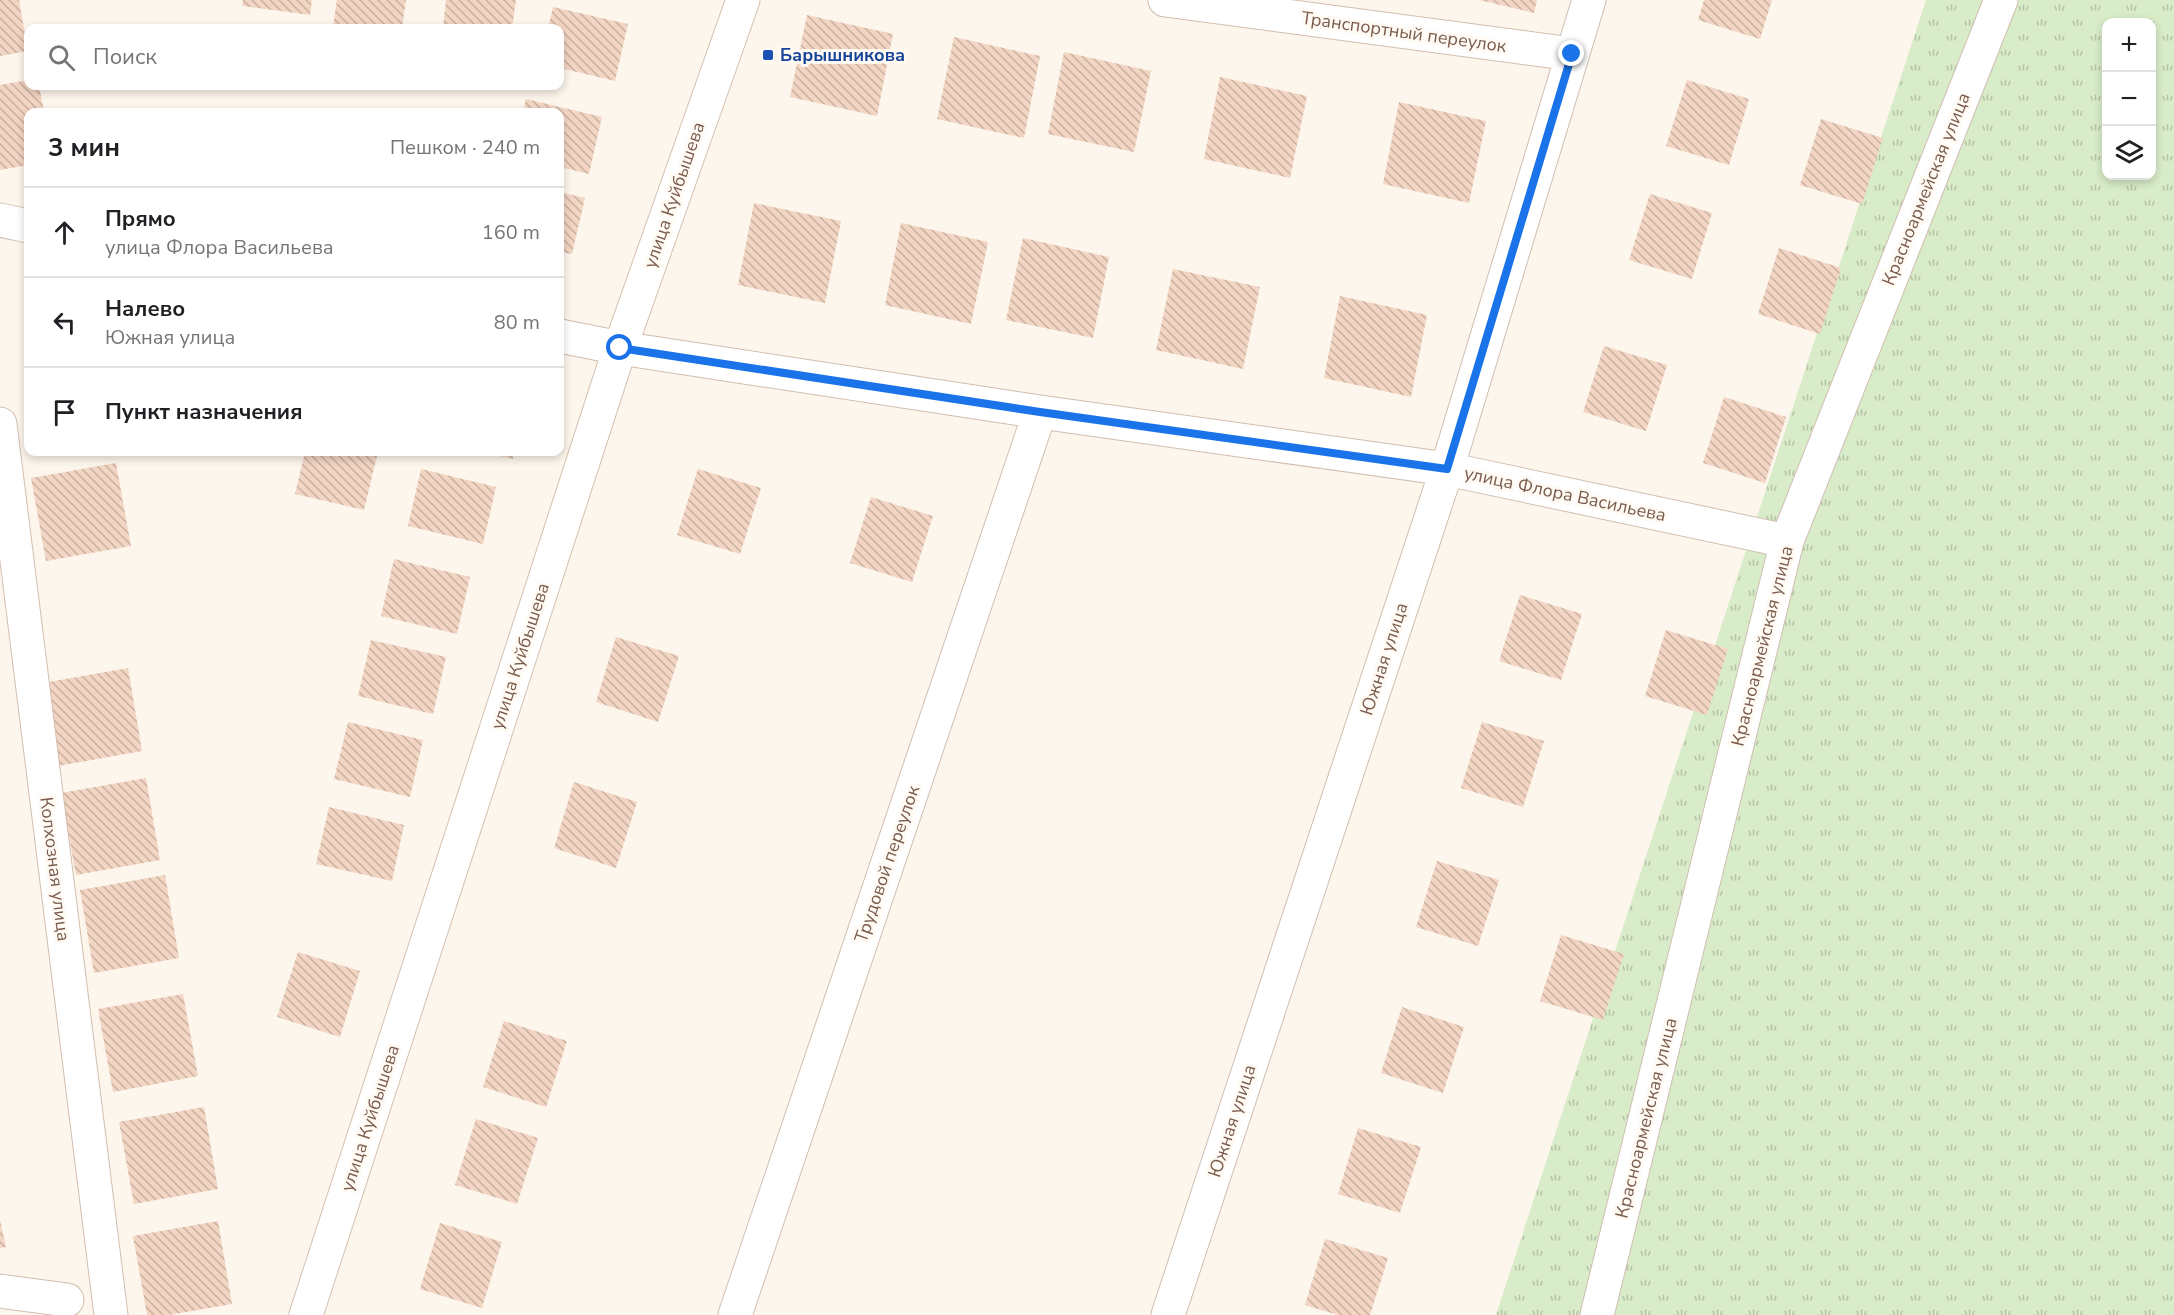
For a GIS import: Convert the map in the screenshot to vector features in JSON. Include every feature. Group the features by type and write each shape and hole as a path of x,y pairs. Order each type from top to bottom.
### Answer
{"street":[{"name":"улица Куйбышева","path":"306,1315 620,348 743,0"},
{"name":"Транспортный переулок","path":"1165,0 1572,54"},
{"name":"Южная улица","path":"1168,1315 1447,469 1589,0"},
{"name":"Красноармейская улица","path":"1597,1315 1787,542 2001,0"},
{"path":"0,220 24,225"},
{"name":"улица Флора Васильева","path":"564,337 620,348 1040,412 1447,469 1787,542"},
{"name":"Трудовой переулок","path":"735,1315 1040,412"},
{"name":"Колхозная улица","path":"0,424 111,1315"},
{"path":"0,1291 67,1300"}],"green space":[{"path":"1926,0 2174,0 2174,1315 1496,1315"}],"building":[{"path":"0,0 19,0 24,28 24,52 0,56"},
{"path":"243,0 312,0 310,15 242,6"},
{"path":"337,0 406,0 403,24 333,24"},
{"path":"446,0 516,0 513,24 443,24"},
{"path":"1479,0 1537,0 1534,13"},
{"path":"1704,0 1772,0 1760,39 1698,20"},
{"path":"553,7 628,24 615,81 564,69 564,24 549,24"},
{"path":"807,15 893,34 877,116 790,97"},
{"path":"954,37 1040,56 1024,138 937,119"},
{"path":"1064,52 1151,71 1134,152 1048,134"},
{"path":"1220,77 1307,96 1290,178 1204,159"},
{"path":"1687,80 1749,99 1729,165 1666,146"},
{"path":"24,81 24,90 40,90 43,108 24,108 24,166 0,170 0,85"},
{"path":"526,99 564,108 524,108"},
{"path":"1399,102 1486,121 1469,203 1383,184"},
{"path":"564,108 602,117 589,174 564,168"},
{"path":"1821,119 1883,138 1862,204 1800,185"},
{"path":"564,193 585,198 572,254 564,253"},
{"path":"1650,194 1712,213 1692,279 1629,260"},
{"path":"754,203 841,221 825,303 738,285"},
{"path":"901,223 988,242 971,324 885,305"},
{"path":"1023,238 1109,257 1093,338 1006,320"},
{"path":"1779,248 1841,268 1820,334 1758,314"},
{"path":"1173,269 1260,287 1243,369 1156,350"},
{"path":"1340,296 1427,315 1411,397 1324,378"},
{"path":"1604,346 1667,365 1646,431 1583,412"},
{"path":"1724,397 1786,417 1765,483 1703,463"},
{"path":"304,456 377,456 364,510 295,494"},
{"path":"116,463 131,546 46,561 31,478"},
{"path":"421,469 496,487 483,544 408,526"},
{"path":"698,469 761,488 740,554 677,535"},
{"path":"871,497 933,516 912,582 850,563"},
{"path":"394,559 470,577 457,634 381,616"},
{"path":"1520,595 1582,614 1561,680 1499,661"},
{"path":"1666,630 1728,649 1707,715 1645,696"},
{"path":"616,637 679,656 658,722 596,702"},
{"path":"371,640 446,657 433,714 358,696"},
{"path":"128,668 142,751 58,766 43,683"},
{"path":"348,722 423,740 410,797 334,779"},
{"path":"1482,722 1544,741 1523,807 1461,788"},
{"path":"146,778 160,860 76,875 61,793"},
{"path":"574,782 637,802 616,868 554,848"},
{"path":"329,807 404,825 392,881 316,864"},
{"path":"1437,861 1499,880 1478,946 1416,927"},
{"path":"165,875 179,958 94,973 80,890"},
{"path":"1561,935 1624,954 1603,1020 1540,1001"},
{"path":"298,952 360,971 340,1037 277,1017"},
{"path":"183,994 198,1076 113,1092 98,1009"},
{"path":"1402,1007 1464,1027 1443,1093 1381,1073"},
{"path":"504,1021 567,1041 546,1107 483,1087"},
{"path":"204,1107 218,1189 134,1204 119,1122"},
{"path":"476,1119 538,1138 517,1204 455,1185"},
{"path":"1358,1128 1421,1147 1400,1213 1338,1194"},
{"path":"0,1220 6,1247 0,1248"},
{"path":"218,1221 232,1304 169,1315 147,1315 133,1236"},
{"path":"440,1223 502,1242 482,1308 420,1289"},
{"path":"1325,1239 1388,1258 1370,1315 1338,1315 1305,1305"}],"place":[{"name":"Барышникова","path":"768,55"}],"route":[{"path":"620,348 1040,412 1447,469 1572,54"}]}
